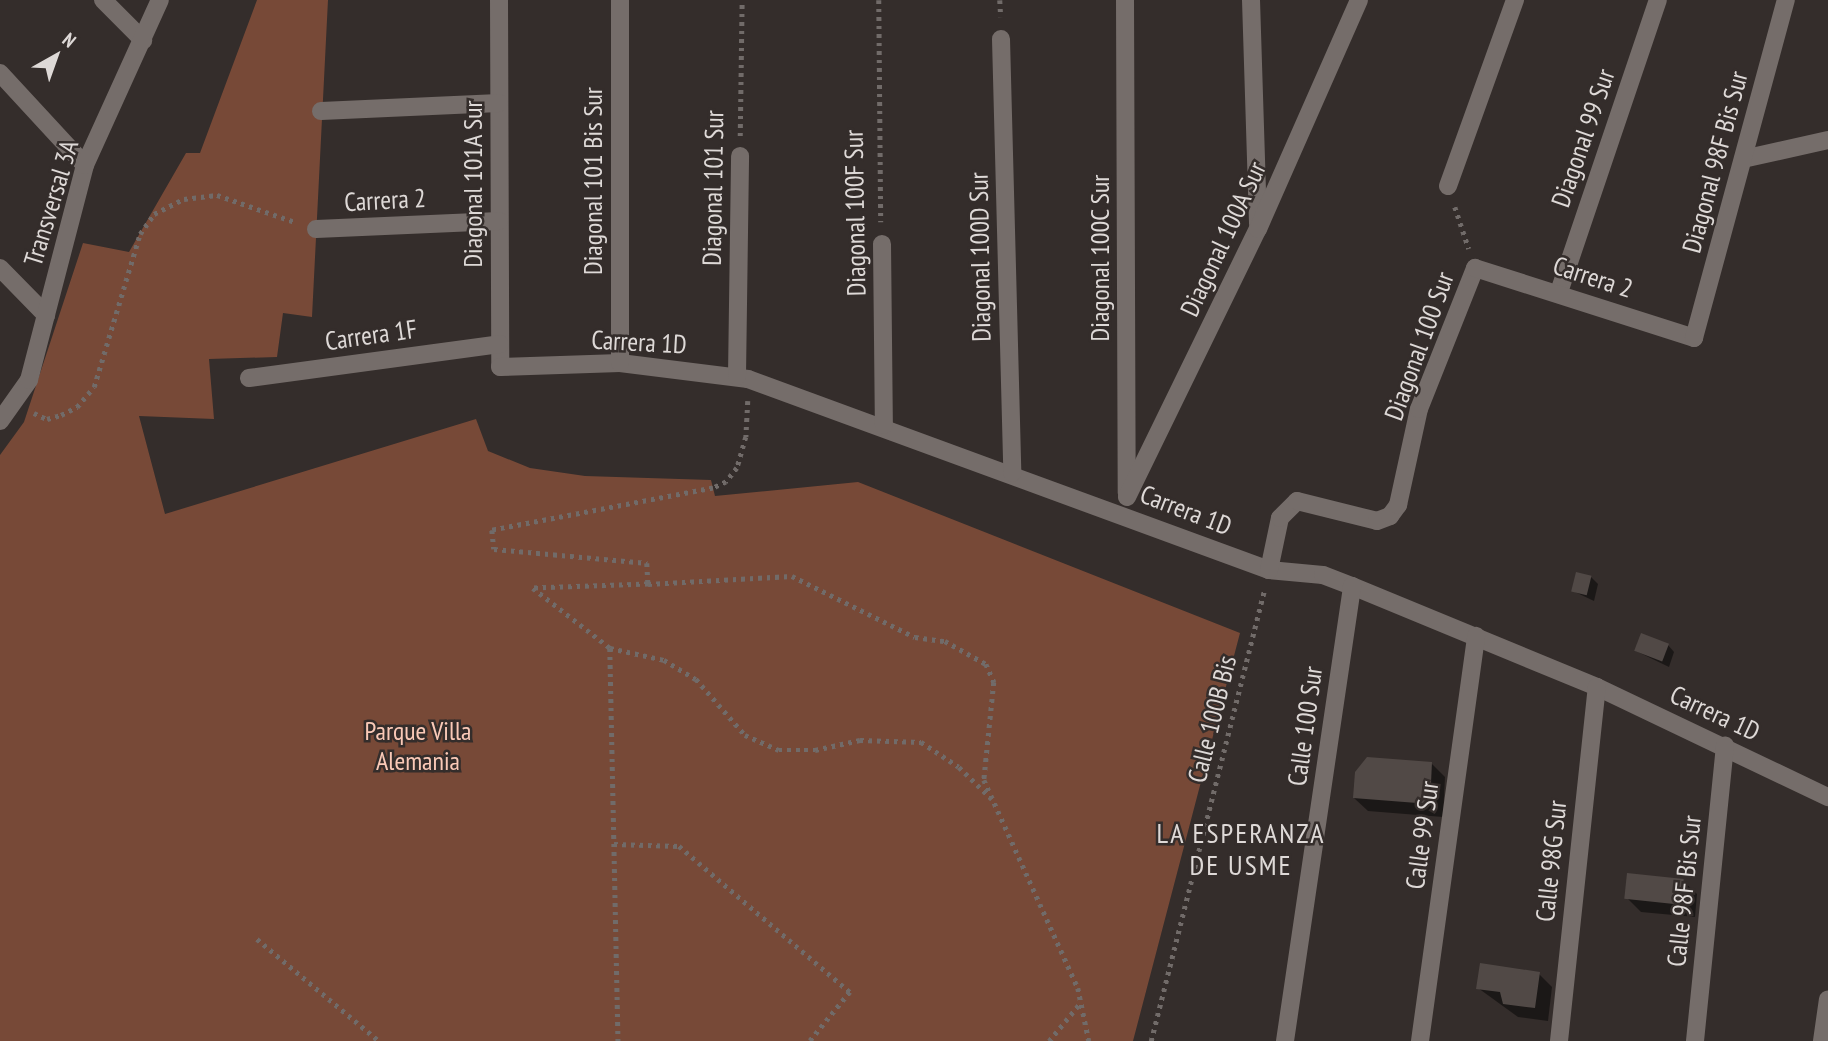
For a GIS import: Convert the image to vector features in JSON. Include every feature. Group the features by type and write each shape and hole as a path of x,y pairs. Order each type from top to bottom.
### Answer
{"street":[{"path":"103,0 143,40"},
{"name":"Transversal 3A","path":"0,421 16,405 29,380 85,165 160,0"},
{"name":"Diagonal 101A Sur","path":"499,0 500,367"},
{"name":"Diagonal 101 Bis Sur","path":"620,0 620,363"},
{"name":"Diagonal 100C Sur","path":"1125,0 1128,516"},
{"path":"1251,0 1258,229"},
{"name":"Diagonal 100A Sur","path":"1127,497 1258,229 1359,0"},
{"path":"1448,186 1515,0"},
{"name":"Diagonal 99 Sur","path":"1559,292 1658,0"},
{"name":"Diagonal 98F Bis Sur","path":"1694,338 1786,0"},
{"name":"Diagonal 100D Sur","path":"1001,39 1012,473"},
{"path":"0,73 85,165"},
{"path":"321,111 499,103"},
{"path":"1742,159 1828,140"},
{"name":"Diagonal 101 Sur","path":"740,156 743,378"},
{"name":"Carrera 2","path":"316,229 499,221"},
{"name":"Diagonal 100F Sur","path":"882,244 884,425"},
{"path":"0,268 46,315"},
{"name":"Carrera 2","path":"1475,268 1559,292 1694,338"},
{"name":"Diagonal 100 Sur","path":"1269,570 1280,518 1297,501 1377,521 1390,516 1398,505 1419,409 1475,268"},
{"name":"Carrera 1F","path":"249,378 500,344"},
{"name":"Carrera 1D","path":"500,367 620,363 743,378 884,425 1269,570 1323,575 1352,586 1597,687 1828,797"},
{"name":"Calle 100 Sur","path":"1285,1041 1352,586"},
{"name":"Calle 99 Sur","path":"1420,1041 1476,636"},
{"name":"Calle 98G Sur","path":"1559,1041 1597,687"},
{"name":"Calle 98F Bis Sur","path":"1695,1041 1725,746"},
{"path":"1822,1041 1828,999"}],"path":[{"name":"Diagonal 101 Sur","path":"740,156 742,0"},
{"name":"Diagonal 100F Sur","path":"879,0 882,244"},
{"path":"1448,186 1475,268"},
{"path":"16,405 47,419 77,407 94,387 140,234 154,214 184,198 217,195 316,229"},
{"path":"648,584 647,563 494,549 492,530 713,488 726,482 737,468 746,437 743,378"},
{"name":"Calle 100B Bis","path":"1151,1041 1269,570"},
{"path":"992,799 960,767 921,742 860,740 816,750 779,750 745,735 696,680 664,660 610,648 533,588 792,576 915,637 946,641 967,650 986,664 994,682 984,780 1081,1002 1088,1041"},
{"path":"610,648 618,1041"},
{"path":"614,845 678,846 850,992 810,1041"},
{"path":"257,939 379,1041"},
{"path":"1049,1041 1081,1002"}],"green space":[{"name":"Parque Villa Alemania","path":"257,0 328,0 312,317 283,313 277,357 209,359 214,419 139,416 165,514 476,419 488,451 530,468 585,476 711,480 715,496 858,482 1240,633 1133,1041 0,1041 0,455 24,422 83,243 129,252 186,153 200,153"}],"building":[{"path":"1576,572 1592,576 1587,595 1571,591"},
{"path":"1641,633 1669,644 1662,661 1634,651"},
{"path":"1367,757 1432,762 1430,804 1353,798 1355,772"},
{"path":"1627,873 1684,879 1681,905 1624,899"},
{"path":"1480,963 1540,972 1535,1008 1503,1004 1500,992 1476,989"}],"district":[{"name":"LA ESPERANZA DE USME","path":"1241,849"}]}
